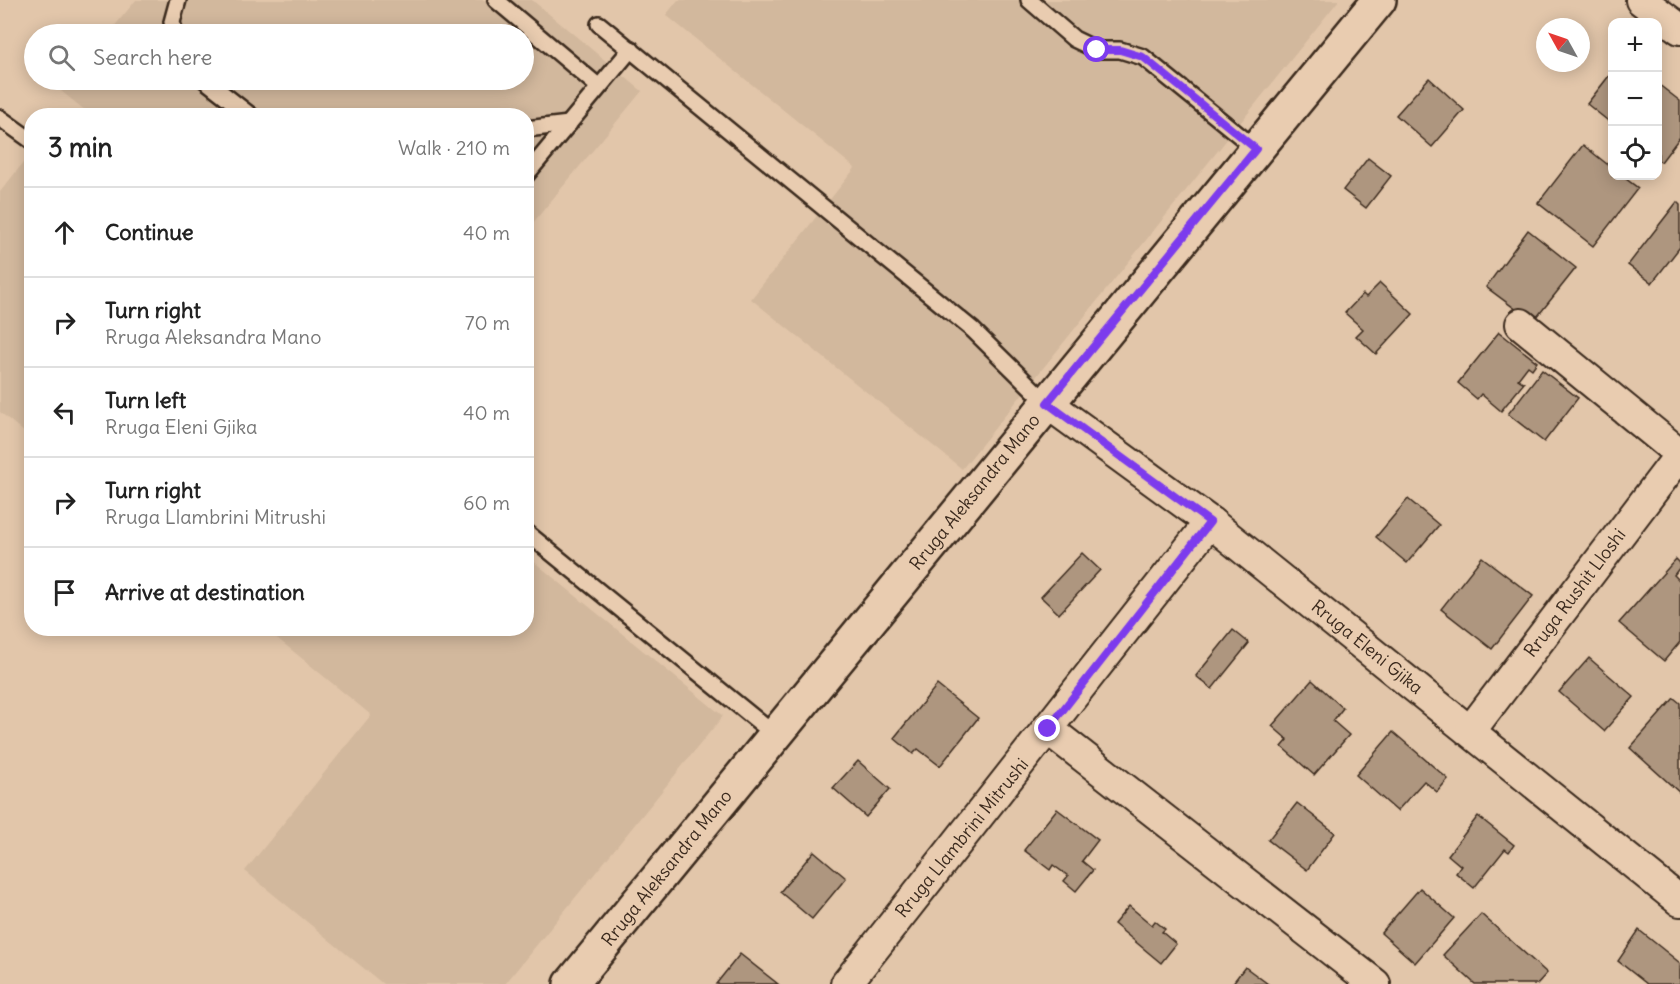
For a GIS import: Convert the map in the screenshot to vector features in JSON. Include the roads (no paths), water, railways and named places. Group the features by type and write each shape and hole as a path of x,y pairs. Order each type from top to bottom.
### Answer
{"street":[{"name":"Rruga Aleksandra Mano","path":"581,981 775,735 1379,0"},
{"path":"1641,0 1680,29"},
{"name":"Rruga Rushit Lloshi","path":"1471,730 1680,455 1521,324"},
{"name":"Rruga Eleni Gjika","path":"1047,403 1210,522 1471,730 1680,901"},
{"name":"Rruga Llambrini Mitrushi","path":"846,984 1210,522"},
{"path":"1048,729 1375,984"}],"lane":[{"path":"172,24 178,0"},
{"path":"496,0 524,24"},
{"path":"1029,0 1074,39 1097,50 1120,50 1143,57 1256,149"},
{"path":"599,24 973,330 1047,403"},
{"path":"534,32 599,87"},
{"path":"534,166 631,49"},
{"path":"218,90 241,108"},
{"path":"0,118 24,135"},
{"path":"534,128 569,124"},
{"path":"534,539 775,735"}]}
